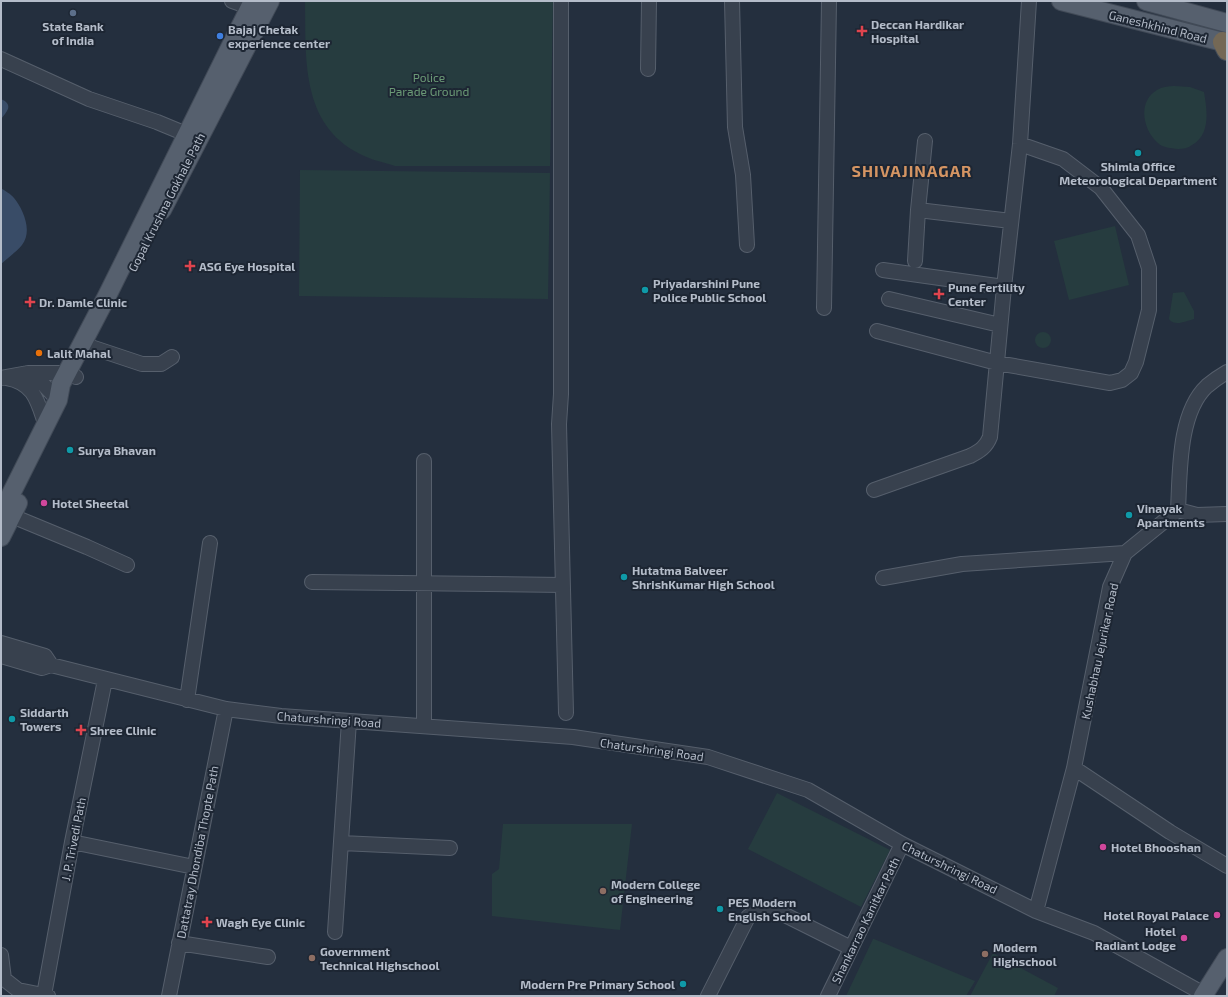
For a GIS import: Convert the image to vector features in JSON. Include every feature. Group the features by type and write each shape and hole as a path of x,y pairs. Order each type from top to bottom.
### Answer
{"main road":[{"name":"Gopal Krushna Gokhale Path","path":"72,375 91,347 270,1"},
{"name":"Ganeshkhind Road","path":"1061,1 1226,45"},
{"name":"Ganeshkhind Road","path":"1146,1 1224,22"},
{"name":"Gopal Krushna Gokhale Path","path":"1,537 6,515 58,400 70,388 72,375 107,296 251,4"},
{"name":"Gopal Krushna Gokhale Path","path":"6,515 63,409 58,400"},
{"path":"1204,995 1227,958"}],"street":[{"path":"232,1 251,4"},
{"path":"561,1 561,394 559,424 566,713"},
{"path":"648,69 649,1"},
{"path":"732,1 735,126 743,176 747,245"},
{"path":"824,308 829,1"},
{"path":"874,490 981,451 987,444 990,437 1000,325 1020,144 1029,1"},
{"path":"1,59 88,99 157,122 186,134"},
{"path":"915,261 918,210 925,141"},
{"path":"877,331 997,364 1110,383 1122,380 1131,373 1136,362 1149,310 1149,268 1138,235 1101,188 1063,159 1020,144"},
{"path":"918,210 1011,221"},
{"path":"883,270 1004,286"},
{"path":"889,299 1000,325"},
{"path":"91,347 142,364 161,364 172,357"},
{"path":"1227,372 1206,386 1193,405 1186,424 1180,465 1178,510 1197,515 1227,514"},
{"path":"28,373 42,383 58,400"},
{"path":"3,378 28,373 72,375"},
{"path":"3,378 17,380 30,390 35,397 46,426"},
{"path":"424,461 424,726"},
{"name":"Kushabhau Jejurikar Road","path":"1036,911 1074,768 1110,587 1124,553 1178,510"},
{"path":"6,515 127,564"},
{"path":"187,700 210,543"},
{"path":"883,578 962,564 1124,553"},
{"path":"312,582 563,586"},
{"name":"Chaturshringi Road","path":"1,644 45,656 51,666"},
{"name":"Chaturshringi Road","path":"1,656 42,668 51,666 226,709 281,716 573,737 708,756 808,790 902,844 992,887 1036,911 1094,933 1204,995"},
{"name":"J. P. Trivedi Path","path":"46,996 72,842 105,680"},
{"name":"Dattatray Dhondiba Thopte Path","path":"169,996 226,709"},
{"path":"335,932 349,721"},
{"path":"1074,768 1170,832 1227,866"},
{"path":"72,842 194,867"},
{"path":"341,843 450,848"},
{"name":"Shankarrao Kanitkar Path","path":"828,996 902,844"},
{"path":"708,996 748,916 759,909 773,909 851,948"},
{"path":"179,943 268,957"},
{"path":"1,955 4,979 18,990 46,996"}],"green space":[{"name":"Police Parade Ground","path":"305,1 553,1 550,166 395,166 364,156 340,141 326,125 316,107 310,87 307,66"},
{"path":"1174,86 1190,87 1204,92 1206,106 1207,114 1205,128 1202,135 1192,145 1182,149 1167,148 1158,143 1149,131 1144,116 1147,102 1151,95 1161,88"},
{"path":"300,170 550,173 548,299 299,296"},
{"path":"1115,226 1129,285 1069,300 1054,241"},
{"path":"1184,292 1194,311 1194,319 1181,323 1174,323 1169,319 1173,293"},
{"path":"1040,332 1046,332 1051,337 1049,346 1046,348 1040,348 1035,343 1035,337"},
{"path":"777,793 890,850 861,907 748,849"},
{"path":"503,824 632,824 620,930 492,916 492,874 499,869"},
{"path":"873,939 975,981 966,996 846,996"},
{"path":"993,953 1058,988 1054,996 970,996"}],"water":[{"path":"1,99 5,101 8,108 1,119"},
{"path":"1,188 14,198 21,208 26,220 27,233 22,245 15,253 1,264"}],"place":[{"name":"State Bank of India","path":"73,13"},
{"name":"Deccan Hardikar Hospital","path":"862,31"},
{"name":"Bajaj Chetak experience center","path":"220,36"},
{"name":"Shimla Office Meteorological Department","path":"1138,153"},
{"name":"ASG Eye Hospital","path":"190,266"},
{"name":"Priyadarshini Pune Police Public School","path":"645,290"},
{"name":"Pune Fertility Center","path":"939,294"},
{"name":"Dr. Damle Clinic","path":"30,302"},
{"name":"Lalit Mahal","path":"39,353"},
{"name":"Surya Bhavan","path":"70,450"},
{"name":"Hotel Sheetal","path":"44,503"},
{"name":"Vinayak Apartments","path":"1129,515"},
{"name":"Hutatma Balveer ShrishKumar High School","path":"624,577"},
{"name":"Siddarth Towers","path":"12,719"},
{"name":"Shree Clinic","path":"81,730"},
{"name":"Hotel Bhooshan","path":"1103,847"},
{"name":"Modern College of Engineering","path":"603,891"},
{"name":"PES Modern English School","path":"720,909"},
{"name":"Hotel Royal Palace","path":"1217,915"},
{"name":"Wagh Eye Clinic","path":"207,922"},
{"name":"Hotel Radiant Lodge","path":"1184,938"},
{"name":"Modern Highschool","path":"985,954"},
{"name":"Government Technical Highschool","path":"312,958"},
{"name":"Modern Pre Primary School","path":"683,984"}],"district":[{"name":"SHIVAJINAGAR","path":"912,170"}]}
